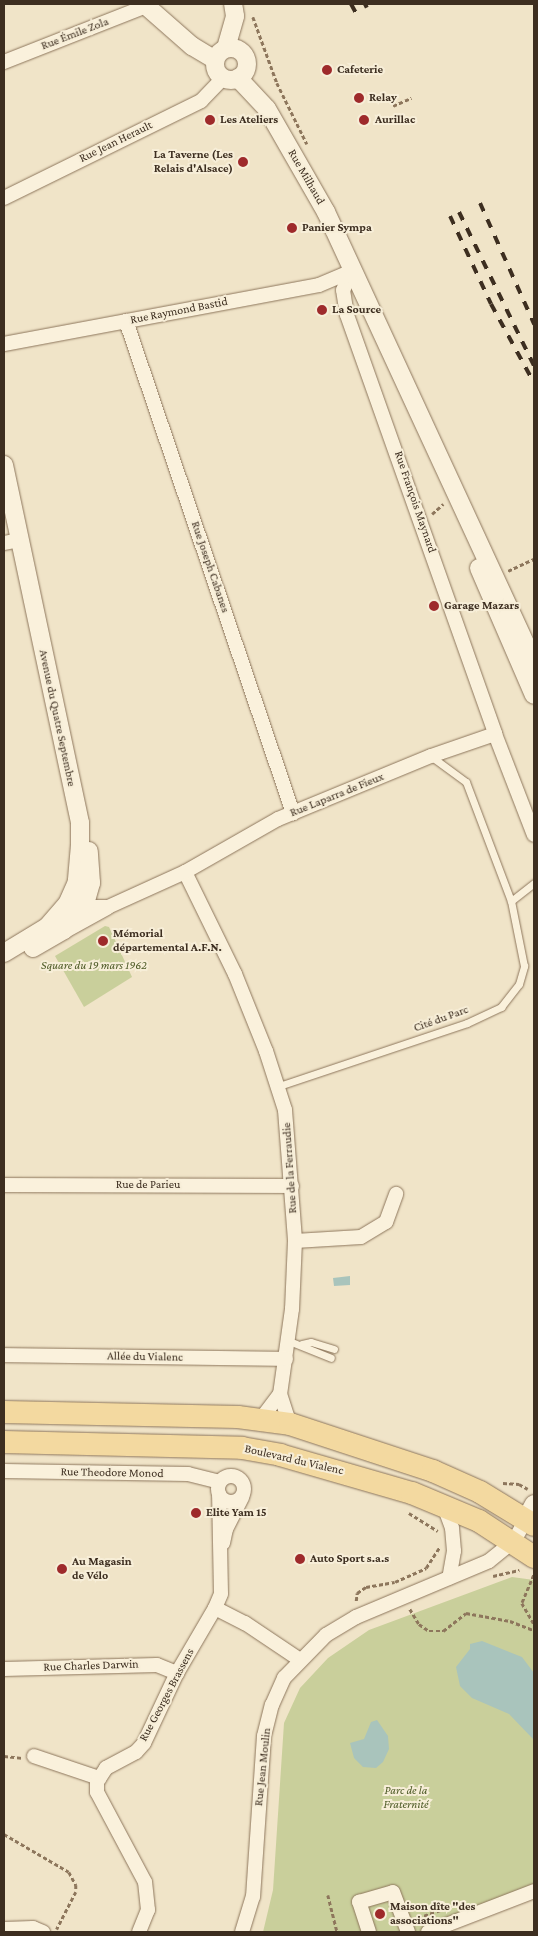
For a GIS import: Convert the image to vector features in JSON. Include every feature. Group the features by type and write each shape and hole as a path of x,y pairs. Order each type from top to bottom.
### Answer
{"main road":[{"path":"4,1412 261,1419 290,1424 433,1470 532,1516"},
{"name":"Boulevard du Vialenc","path":"4,1442 242,1448 345,1472 444,1506 514,1541 534,1557"}],"street":[{"path":"145,5 192,46 221,54 237,48 245,55 247,66 231,78 216,70 221,54 235,16 233,4"},
{"name":"Rue Émile Zola","path":"4,62 145,5"},
{"name":"Rue Jean Herault","path":"4,198 200,102 231,78"},
{"name":"Rue Milhaud","path":"231,78 267,109 326,212 386,344"},
{"name":"Rue Raymond Bastid","path":"4,344 356,278"},
{"name":"Rue François Maynard","path":"356,278 343,290 348,315 496,734"},
{"name":"Rue Joseph Cabanes","path":"126,321 294,813"},
{"path":"386,344 437,448 534,663"},
{"path":"386,344 427,449 534,695"},
{"name":"Avenue du Quatre Septembre","path":"4,465 12,542 80,823 78,900"},
{"path":"496,734 534,834"},
{"name":"Rue Laparra de Fieux","path":"46,941 108,908 185,872 278,818 431,756 496,734"},
{"name":"Rue de la Ferraudie","path":"185,872 235,974 279,1086 289,1136 295,1241 295,1343 286,1358 280,1394 261,1419"},
{"path":"78,900 108,908"},
{"path":"4,963 64,930 78,900"},
{"path":"4,953 47,926 78,900"},
{"name":"Rue de Parieu","path":"4,1186 292,1186"},
{"path":"295,1241 361,1237 386,1222 396,1194"},
{"name":"Allée du Vialenc","path":"4,1355 286,1358"},
{"name":"Rue de la Ferraudie","path":"280,1394 290,1424"},
{"name":"Rue Theodore Monod","path":"4,1470 188,1474 219,1488"},
{"path":"231,1476 239,1478 244,1485 242,1497 227,1502 219,1488 231,1476"},
{"name":"Rue Georges Brassens","path":"99,1778 106,1768 136,1752 144,1743 177,1674 216,1608 221,1594 219,1488"},
{"name":"Rue Georges Brassens","path":"220,1571 226,1529 242,1497"},
{"path":"444,1506 452,1528 454,1551 449,1578"},
{"name":"Rue Jean Moulin","path":"242,1932 253,1897 264,1736 272,1705 284,1678 326,1635 356,1617 490,1561 514,1541 532,1516"},
{"path":"216,1608 245,1623 300,1660"},
{"name":"Rue Charles Darwin","path":"4,1669 157,1665 177,1674"},
{"path":"34,1756 99,1778 97,1792 145,1882 148,1910 138,1932"},
{"path":"428,1932 534,1890"},
{"path":"368,1932 359,1902 393,1892 408,1932"},
{"path":"4,1929 33,1928 43,1932"}],"lane":[{"name":"Cité du Parc","path":"279,1086 467,1023 501,1007 519,984 524,966 511,900 466,782 431,756"},
{"path":"511,900 534,883"},
{"path":"295,1343 311,1342 334,1349"},
{"path":"295,1343 331,1358"}],"path":[{"path":"393,106 411,98"},
{"path":"508,571 534,559"},
{"path":"404,1510 441,1533 441,1539"},
{"path":"356,1617 357,1593 366,1587 395,1582 426,1568 441,1544"},
{"path":"486,1579 509,1570 534,1575 522,1603 534,1624"},
{"path":"404,1611 419,1606"},
{"path":"410,1609 419,1624 429,1632 443,1631 466,1613 510,1621 534,1630"},
{"path":"4,1834 59,1864 76,1885 55,1932"},
{"path":"328,1895 337,1932"}],"green space":[{"name":"Square du 19 mars 1962","path":"105,926 109,927 132,977 84,1007 55,956"},
{"name":"Parc de la Fraternité","path":"512,1577 534,1580 534,1886 427,1932 263,1932 273,1890 284,1723 300,1688 328,1658 369,1630"}],"water":[{"path":"350,1276 350,1285 334,1286 333,1278"},
{"path":"482,1641 522,1657 534,1673 534,1740 509,1714 472,1698 460,1686 456,1667 470,1649 470,1644"},
{"path":"377,1720 388,1736 389,1749 383,1762 376,1768 363,1767 354,1758 350,1743 364,1739 371,1722"}],"railway":[{"path":"351,4 356,13"},
{"path":"365,4 367,8"},
{"path":"480,203 534,324"},
{"path":"459,212 534,366"},
{"path":"450,216 491,304 534,383"}],"place":[{"name":"Cafeterie","path":"327,70"},
{"name":"Relay","path":"359,98"},
{"name":"Les Ateliers","path":"210,120"},
{"name":"Aurillac","path":"364,120"},
{"name":"La Taverne (Les Relais d'Alsace)","path":"243,162"},
{"name":"Panier Sympa","path":"292,228"},
{"name":"La Source","path":"322,310"},
{"name":"Garage Mazars","path":"434,606"},
{"name":"Mémorial départemental A.F.N.","path":"103,941"},
{"name":"Elite Yam 15","path":"196,1513"},
{"name":"Auto Sport s.a.s","path":"300,1559"},
{"name":"Au Magasin de Vélo","path":"62,1569"},
{"name":"Maison dîte \"des associations\"","path":"380,1914"}]}
